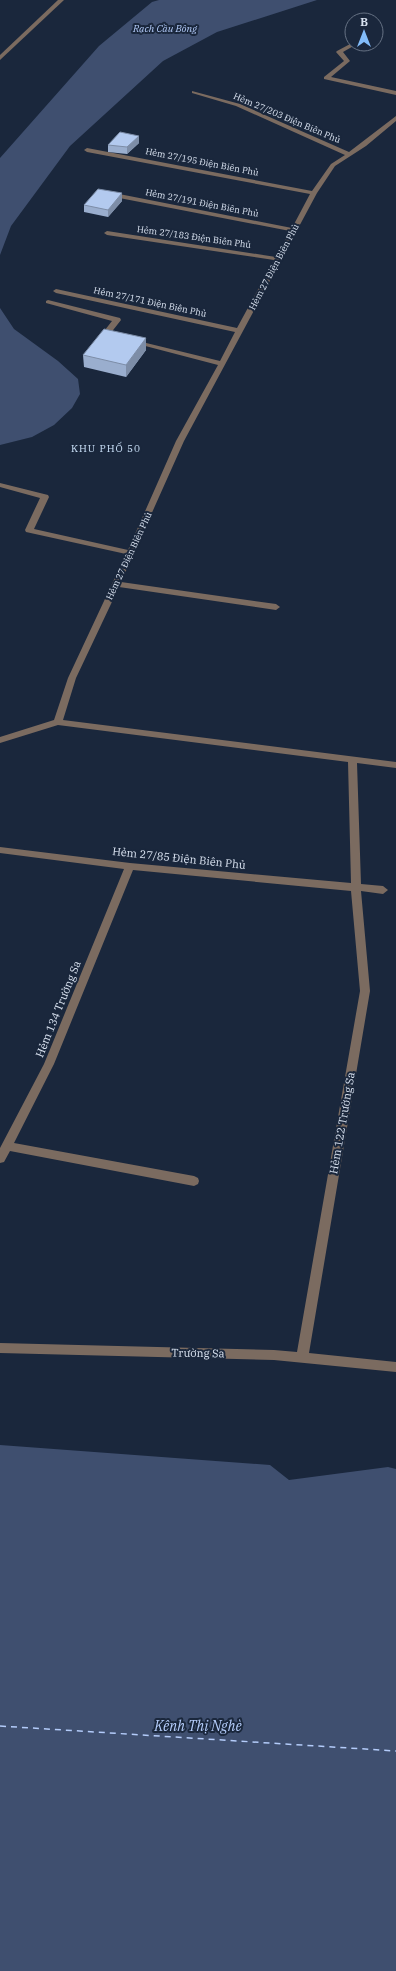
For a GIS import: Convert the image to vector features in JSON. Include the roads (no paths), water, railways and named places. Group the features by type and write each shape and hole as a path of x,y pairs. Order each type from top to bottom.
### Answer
{"street":[{"path":"0,58 61,0"},
{"path":"344,49 339,52 347,61 326,78 396,93"},
{"name":"Hẻm 27/203 Điện Biên Phủ","path":"194,92 238,105 349,154"},
{"name":"Hẻm 27 Điện Biên Phủ","path":"58,722 72,678 131,553 180,441 223,364 314,193 333,165 364,145 396,118"},
{"name":"Hẻm 27/195 Điện Biên Phủ","path":"87,150 314,193"},
{"name":"Hẻm 27/191 Điện Biên Phủ","path":"107,194 294,230"},
{"name":"Hẻm 27/183 Điện Biên Phủ","path":"107,233 278,259"},
{"name":"Hẻm 27/171 Điện Biên Phủ","path":"56,291 240,331"},
{"path":"48,302 117,320 105,335 223,364"},
{"path":"0,485 45,497 29,530 131,553"},
{"path":"116,584 276,606"},
{"path":"0,740 58,722 396,765"},
{"path":"352,759 356,888"},
{"name":"Hẻm 27/85 Điện Biên Phủ","path":"0,850 130,866 383,890"},
{"name":"Hẻm 134 Trường Sa","path":"0,1159 48,1064 130,866"},
{"name":"Hẻm 122 Trường Sa","path":"302,1358 365,990 356,888"},
{"path":"6,1146 194,1181"},
{"name":"Trường Sa","path":"0,1348 274,1355 396,1367"}],"water":[{"name":"Rạch Cầu Bông","path":"159,0 317,0 217,32 163,61 70,146 11,226 0,255 0,158 99,46 152,2"},
{"path":"0,308 14,329 58,361 78,379 80,394 72,408 54,425 32,437 0,445"},
{"name":"Kênh Thị Nghè","path":"0,1445 270,1465 289,1480 388,1467 396,1469 396,1971 0,1971"}],"district":[{"name":"KHU PHỐ 50","path":"106,448"}]}
